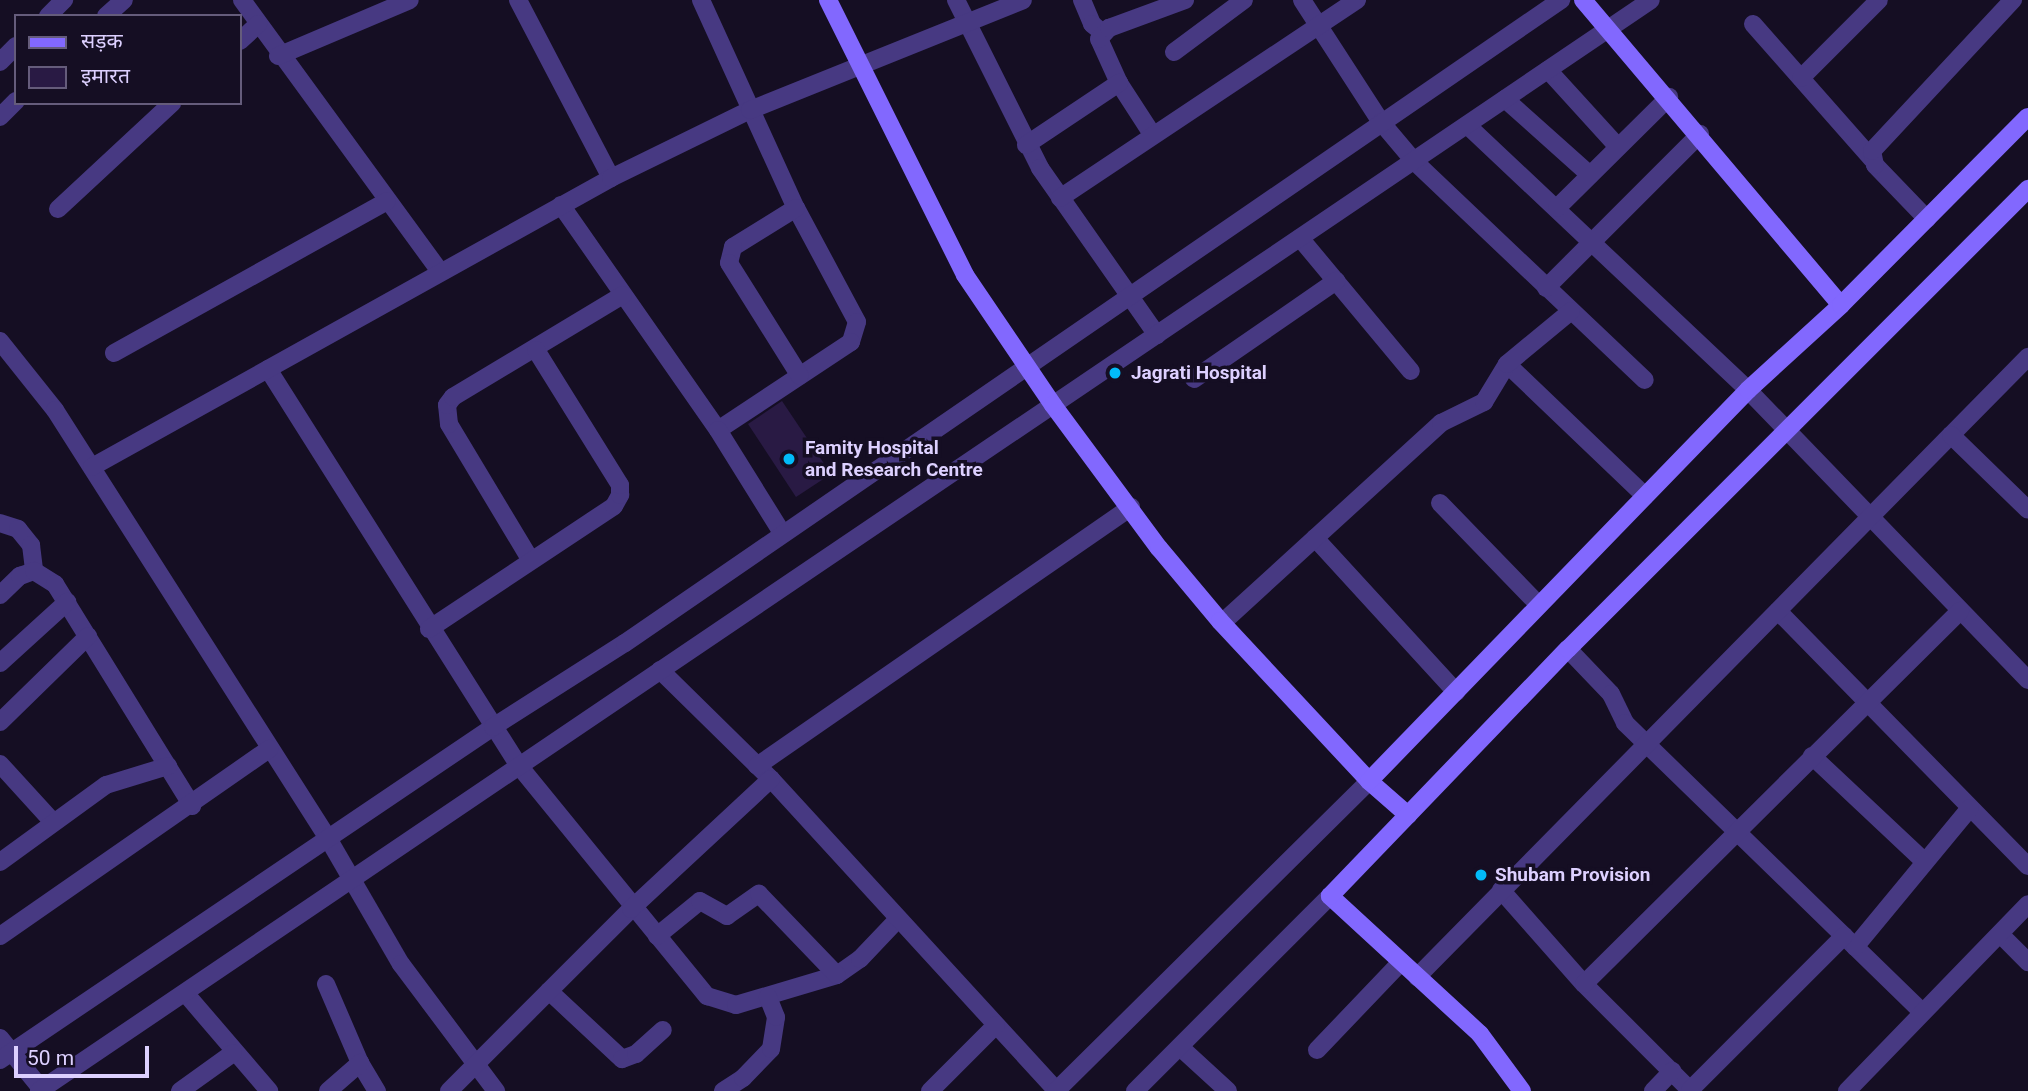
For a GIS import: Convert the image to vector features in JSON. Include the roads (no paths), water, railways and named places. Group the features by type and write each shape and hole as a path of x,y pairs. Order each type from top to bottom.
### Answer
{"street":[{"path":"108,14 124,0"},
{"path":"242,0 278,55 440,272"},
{"path":"278,55 410,0"},
{"path":"518,0 611,178"},
{"path":"701,0 796,208 857,322 857,333 851,342 718,430"},
{"path":"828,0 965,275 1053,405 1222,623 1369,781 1408,815"},
{"path":"956,0 1026,145 1157,335"},
{"path":"92,467 611,178 750,110 860,63 1023,0"},
{"path":"1082,0 1092,24 1102,32"},
{"path":"1102,32 1185,0"},
{"path":"1302,0 1381,122 1414,161 1646,380"},
{"path":"1060,198 1317,24 1357,0"},
{"path":"1561,0 1381,122 1130,299 782,533 625,643 493,727 329,840 4,1050 41,1090 351,883 660,670 1651,0"},
{"path":"1583,0 1669,97 1841,305"},
{"path":"1801,78 1879,0"},
{"path":"1871,159 1876,144 1991,28 2013,0"},
{"path":"1174,52 1237,2"},
{"path":"242,39 258,24"},
{"path":"1753,24 1927,219"},
{"path":"1102,32 1101,48 1119,83 1152,134"},
{"path":"0,62 14,49"},
{"path":"1548,70 1618,147"},
{"path":"1026,145 1119,83"},
{"path":"1557,208 1669,97"},
{"path":"1505,99 1590,175"},
{"path":"0,117 14,103"},
{"path":"58,209 170,105"},
{"path":"660,670 771,779 1056,1091 1369,781 1748,390 1841,305 2028,117"},
{"path":"1466,125 1748,390 2028,680"},
{"path":"1546,288 1590,239 1700,134"},
{"path":"1135,1091 1330,896 1568,649 2028,189"},
{"path":"114,353 387,201"},
{"path":"561,205 718,430 782,533"},
{"path":"796,208 733,247 729,263 800,376"},
{"path":"1300,238 1411,371"},
{"path":"1194,379 1336,281"},
{"path":"530,559 446,415 453,397 536,350 623,295"},
{"path":"1222,623 1441,423 1484,402 1507,364 1571,311"},
{"path":"429,629 530,559 614,506 620,495 620,485 536,350"},
{"path":"4,352 92,467 329,840 351,883 474,1066 496,1091"},
{"path":"1417,977 1778,611 1868,515 2028,357"},
{"path":"1507,364 1645,496"},
{"path":"268,369 429,629 520,767 631,908 707,996 720,1004 736,1005 837,975 860,959 897,920"},
{"path":"1951,435 2028,510"},
{"path":"1440,503 1539,605"},
{"path":"757,766 1131,507"},
{"path":"0,523 18,528 31,545 34,571"},
{"path":"1315,538 1456,692"},
{"path":"34,571 55,584 68,602 192,806"},
{"path":"0,595 20,576 34,571"},
{"path":"0,663 68,602"},
{"path":"1778,611 1870,701 2028,866"},
{"path":"1584,985 1960,611"},
{"path":"0,722 89,636"},
{"path":"1568,649 1611,694 1625,723 1921,1011"},
{"path":"1,934 192,806 269,749"},
{"path":"1812,756 1924,861"},
{"path":"0,764 52,821"},
{"path":"0,862 52,821 106,785 168,765"},
{"path":"449,1091 631,908 771,779"},
{"path":"1500,890 1584,985 1690,1091 1849,942 1970,808"},
{"path":"657,936 700,901 727,916 759,894 837,975"},
{"path":"1330,896 1480,1034 1522,1091"},
{"path":"1847,1091 1921,1011 2028,904"},
{"path":"2000,934 2028,962"},
{"path":"1317,1049 1401,962"},
{"path":"326,984 360,1063 377,1091"},
{"path":"549,991 622,1059 636,1054 663,1030"},
{"path":"186,994 233,1053 269,1091"},
{"path":"723,1091 743,1079 771,1049 776,1034 768,997"},
{"path":"930,1091 996,1025"},
{"path":"1180,1047 1228,1091"},
{"path":"180,1091 233,1053"},
{"path":"328,1091 360,1063"},
{"path":"1653,1091 1672,1071"},
{"path":"743,1079 757,1091"}],"place":[{"name":"Jagrati Hospital","path":"1115,373"},
{"name":"Famity Hospital and Research Centre","path":"789,459"},
{"name":"Shubam Provision","path":"1481,875"}]}
